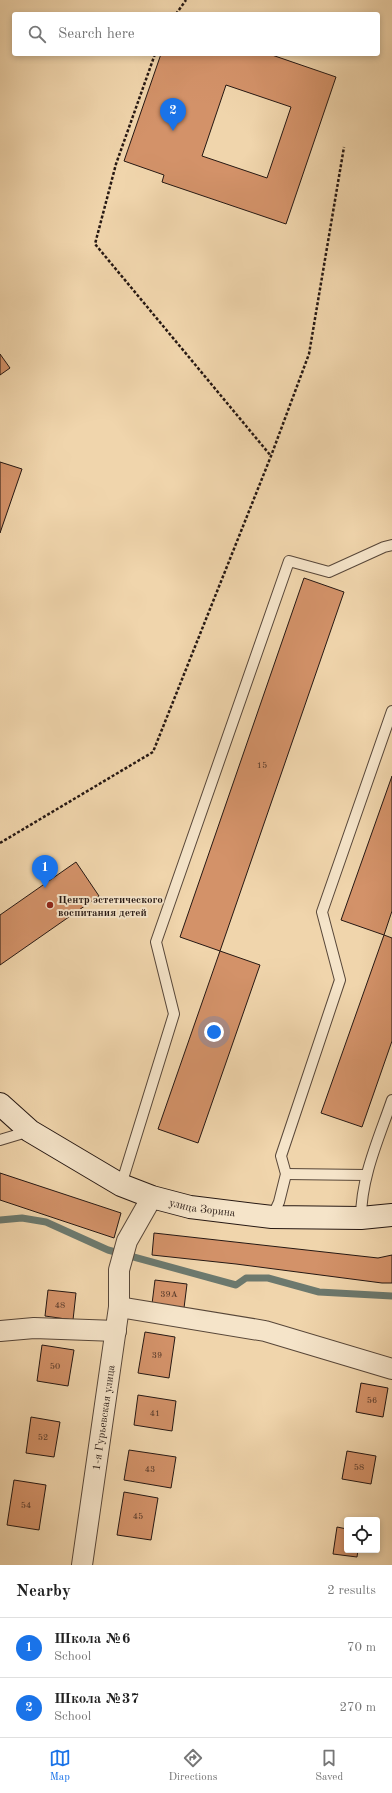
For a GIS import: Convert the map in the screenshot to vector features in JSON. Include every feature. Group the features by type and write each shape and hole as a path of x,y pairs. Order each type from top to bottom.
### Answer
{"main road":[{"path":"0,1104 30,1131"},
{"name":"улица Зорина","path":"30,1131 122,1184 152,1197 190,1207 272,1217 361,1218 392,1215"}],"street":[{"name":"1-я Гурьевская улица","path":"82,1565 116,1331 119,1307 119,1270 127,1241 152,1197"},
{"path":"119,1307 265,1331 392,1369"},
{"path":"0,1331 34,1328 116,1331"}],"lane":[{"path":"122,1184 174,1014 156,942 289,561 329,572 384,546 392,545"},
{"path":"272,1217 279,1202 286,1174 281,1156 340,980 322,912 392,711"},
{"path":"361,1218 361,1198 366,1175 392,1100"},
{"path":"0,1140 30,1131"},
{"path":"286,1174 366,1175"}],"path":[{"path":"177,12 186,0"},
{"path":"153,56 116,164 95,244 271,456"},
{"path":"0,843 153,752 271,456 309,354 344,147"}],"building":[{"path":"160,56 275,56 336,77 286,224 162,182 164,175 124,161","holes":["226,85 291,107 267,178 202,156"]},
{"path":"0,354 10,368 0,375"},
{"path":"0,462 22,469 0,533"},
{"path":"304,578 344,592 220,951 180,937"},
{"path":"392,776 392,911 384,935 341,920"},
{"name":"Центр эстетического воспитания детей","path":"76,862 99,896 0,965 0,915"},
{"path":"384,935 392,938 392,1041 362,1127 321,1113"},
{"path":"220,951 260,965 198,1143 158,1129"},
{"path":"0,1173 121,1213 114,1238 0,1200"},
{"path":"154,1233 378,1258 392,1255 392,1283 152,1255"},
{"path":"155,1280 187,1284 184,1308 152,1304"},
{"path":"48,1290 76,1293 73,1320 45,1316"},
{"path":"145,1332 175,1337 169,1378 138,1373"},
{"path":"42,1345 74,1350 68,1386 37,1381"},
{"path":"361,1383 388,1388 383,1417 356,1412"},
{"path":"138,1395 176,1401 172,1431 134,1425"},
{"path":"31,1417 60,1422 54,1457 26,1453"},
{"path":"129,1450 176,1457 171,1488 124,1480"},
{"path":"347,1451 376,1456 371,1484 342,1479"},
{"path":"14,1480 46,1485 39,1530 7,1525"},
{"path":"124,1492 158,1498 151,1540 117,1535"},
{"path":"337,1527 344,1528 344,1553 358,1553 357,1557 333,1554"}],"waterway":[{"path":"0,1220 22,1218 46,1222 108,1250 236,1285 246,1278 268,1278 319,1292 392,1296"}],"place":[{"name":"Школа №37","path":"173,131"},
{"name":"Школа №6","path":"45,888"},
{"name":"Центр эстетического воспитания детей","path":"50,905"}]}
